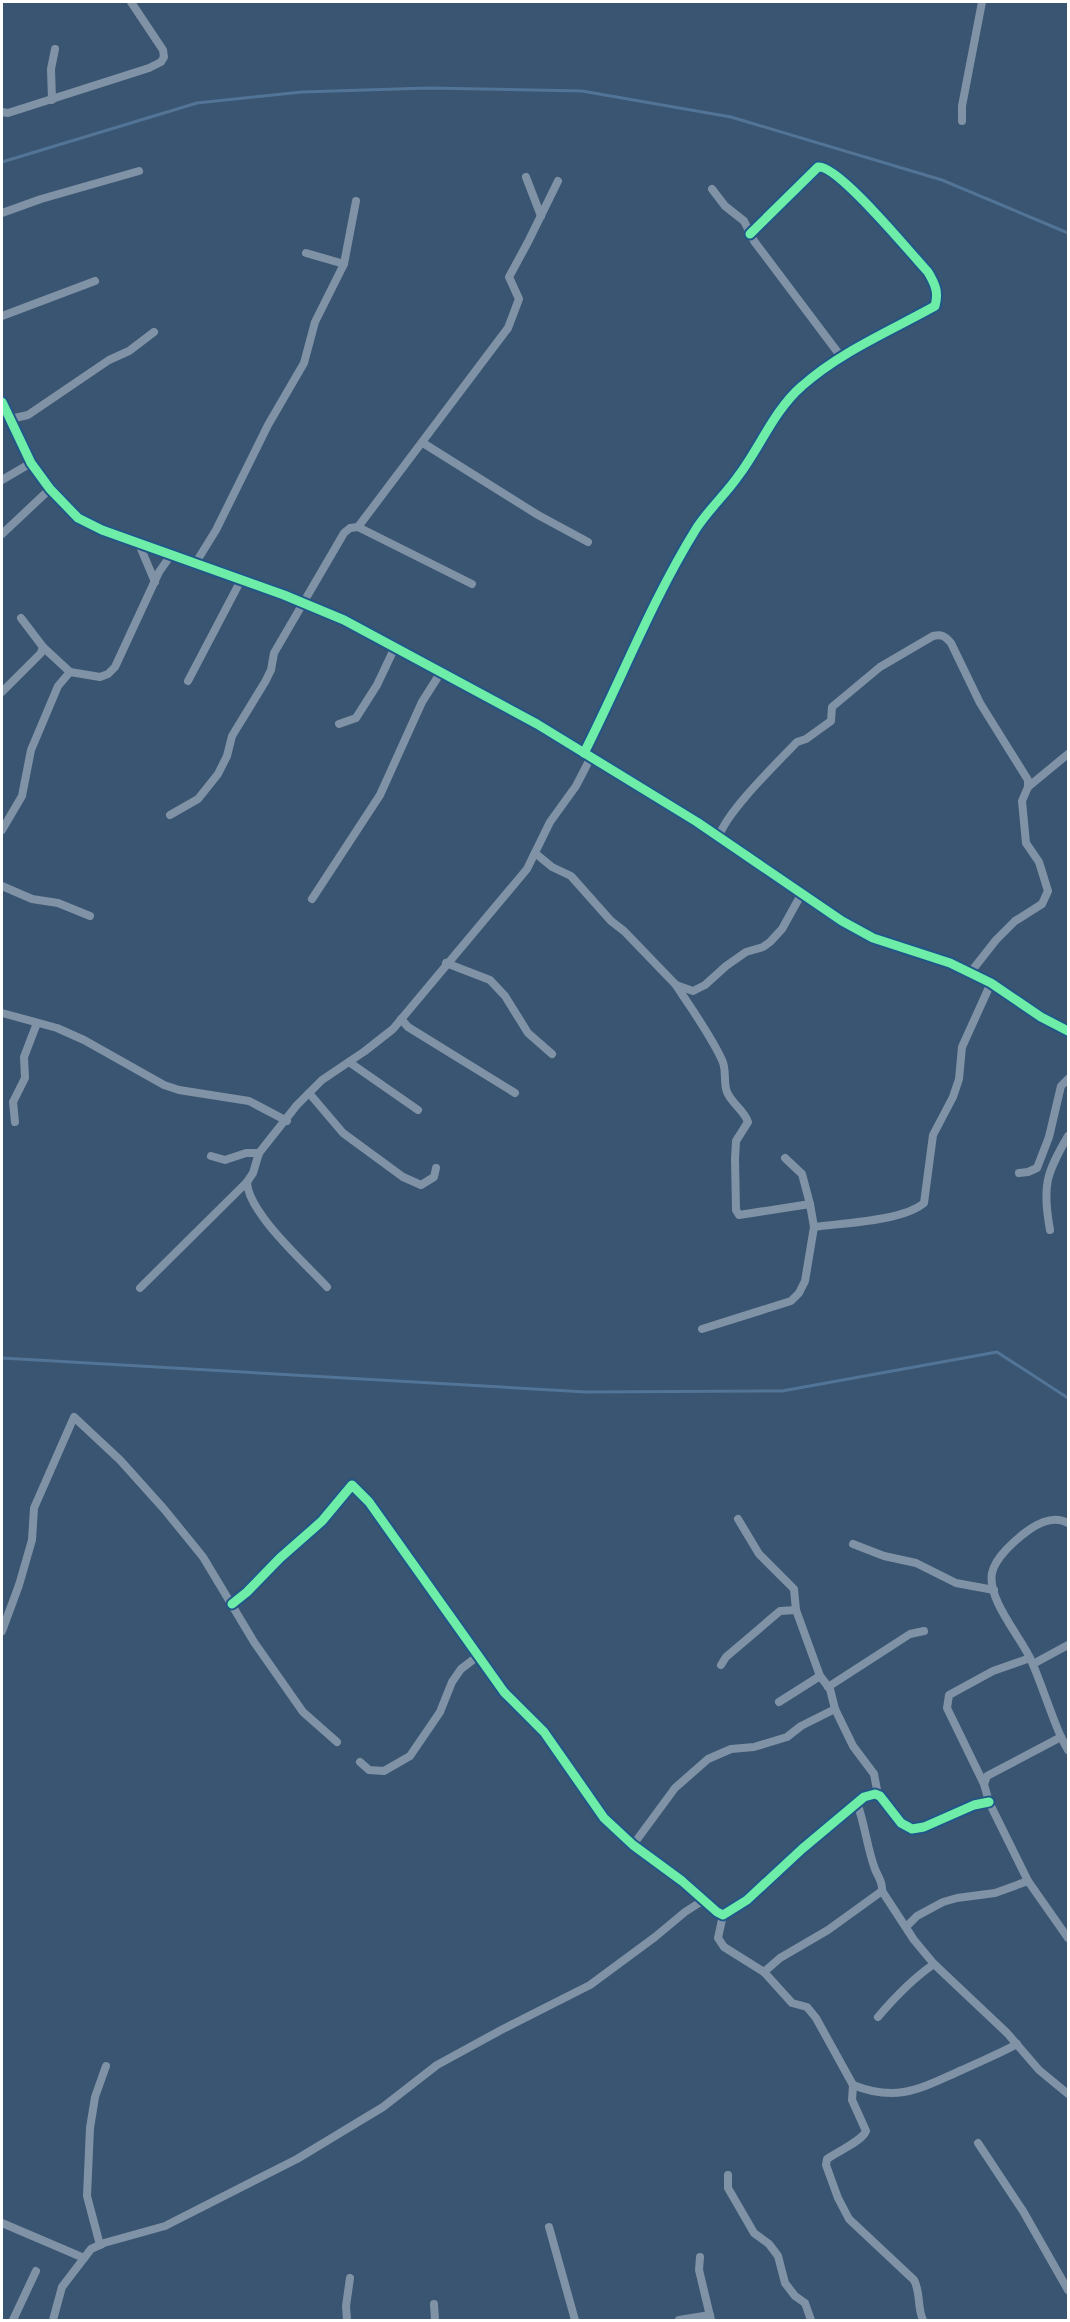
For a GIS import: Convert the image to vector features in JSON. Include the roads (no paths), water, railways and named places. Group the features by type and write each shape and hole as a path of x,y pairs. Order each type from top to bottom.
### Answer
{"street":[{"path":"2,112 8,113 52,100 161,62 164,57 162,50 131,2"},
{"path":"962,121 962,106 982,2"},
{"path":"52,100 51,69 55,49"},
{"path":"140,1288 247,1182 253,1173 259,1154 297,1105 322,1080 393,1029 526,869 550,822 576,786 630,654 665,585 698,527 739,476 789,399 802,385 842,358 934,306 936,286 928,272 854,190 823,166 818,167 750,234"},
{"path":"2,213 41,199 139,171"},
{"path":"526,177 541,216"},
{"path":"358,527 508,328 519,299 509,277 558,181"},
{"path":"712,189 725,206 744,221 750,234 842,358"},
{"path":"195,564 216,530 268,425 304,363 315,322 344,264 356,201"},
{"path":"306,253 344,264"},
{"path":"2,316 94,281"},
{"path":"10,418 28,415 109,360 129,351 154,332"},
{"path":"2,402 30,463 50,489 78,518 102,530 304,603 344,620 537,724 719,837 842,921 873,938 950,963 991,982 1041,1017 1068,1031"},
{"path":"423,442 538,515 588,542"},
{"path":"2,480 30,463"},
{"path":"2,534 50,489"},
{"path":"170,815 198,799 218,774 232,736 271,670 274,653 344,533 350,528 358,527 472,584"},
{"path":"140,544 155,582"},
{"path":"21,618 43,647 70,672 100,676 108,674 116,667 159,572 171,555"},
{"path":"188,681 241,580"},
{"path":"719,837 722,825 797,742 806,739 831,721 832,707 880,667 933,636 944,635 951,643 980,703 1028,780 1028,787 1022,801 1026,843 1039,862 1048,891 1042,904 1015,921 996,940 970,973"},
{"path":"2,692 40,653 43,647"},
{"path":"339,724 356,718 377,685 395,647"},
{"path":"2,830 22,796 31,750 58,686 70,672"},
{"path":"312,899 380,795 422,702 441,672"},
{"path":"1028,787 1068,754"},
{"path":"535,853 552,867 571,876 611,921 624,931 676,986 724,1062 727,1092 734,1104 746,1116 748,1122 736,1141 736,1210 739,1215 810,1204"},
{"path":"2,886 32,899 58,903 90,916"},
{"path":"676,986 693,991 746,952 763,947 782,929 802,893"},
{"path":"446,963 490,980 509,1002 528,1033 552,1054"},
{"path":"814,1227 885,1218 915,1210 924,1203 933,1135 953,1097 959,1079 962,1047 991,982"},
{"path":"2,1013 57,1028 84,1040 164,1085 179,1090 249,1101 286,1121"},
{"path":"401,1019 408,1027 515,1093"},
{"path":"15,1122 13,1102 25,1078 24,1058 37,1023"},
{"path":"349,1062 418,1110"},
{"path":"1019,1173 1037,1168 1049,1137 1061,1086 1068,1079"},
{"path":"309,1093 343,1133 403,1177 421,1185 434,1177 436,1168"},
{"path":"1050,1230 1046,1208 1046,1181 1068,1136"},
{"path":"210,1156 225,1160 246,1152 259,1154"},
{"path":"702,1329 791,1301 799,1293 805,1281 814,1227 802,1174 784,1158"},
{"path":"247,1182 250,1198 261,1218 327,1287"},
{"path":"2,1630 19,1586 32,1540 34,1508 74,1417 120,1460 203,1557 254,1642 303,1712 337,1742"},
{"path":"232,1604 247,1592 280,1557 322,1521 351,1485 369,1502 504,1692 544,1732 604,1818 633,1845 723,1915"},
{"path":"738,1519 759,1554 794,1589 796,1610 820,1676 828,1687 853,1746 874,1774 878,1795 901,1823 912,1829 924,1827 974,1805 989,1802"},
{"path":"1068,1523 1052,1520 1037,1524 1018,1538 1000,1557 992,1573 994,1590 1012,1629 1031,1661 1068,1750"},
{"path":"853,1544 884,1556 916,1563 956,1583 994,1590"},
{"path":"721,1665 726,1657 780,1611 796,1610"},
{"path":"828,1687 910,1634 924,1631"},
{"path":"1068,1645 1031,1661 993,1671 949,1695 947,1708 984,1784 989,1802 1028,1881 1068,1938"},
{"path":"360,1762 369,1770 384,1771 410,1756 440,1712 452,1682 461,1669 478,1656"},
{"path":"779,1702 820,1676"},
{"path":"633,1845 675,1788 708,1759 731,1749 754,1747 787,1737 801,1726 836,1709"},
{"path":"984,1784 987,1776 1061,1737"},
{"path":"878,1795 864,1797 801,1849 747,1900 723,1915 718,1938 724,1947 764,1972 792,2002 807,2007 816,2018 853,2085 852,2100 866,2131 863,2137 855,2143 844,2147 827,2159 826,2165 838,2198 849,2219 914,2280 923,2320"},
{"path":"764,1972 780,1958 828,1930 882,1891 883,1885 874,1868 857,1803"},
{"path":"907,1926 917,1916 943,1902 995,1893 1028,1881"},
{"path":"882,1891 914,1940 934,1964 1017,2044 1039,2070 1068,2094"},
{"path":"53,2320 62,2287 91,2249 165,2226 297,2159 383,2107 437,2066 503,2029 590,1985 655,1938 694,1905 706,1902"},
{"path":"878,2018 899,1992 918,1974 934,1964"},
{"path":"853,2085 868,2091 907,2092 935,2084 1017,2044"},
{"path":"100,2245 87,2196 93,2107 106,2066"},
{"path":"978,2143 1023,2211 1068,2286"},
{"path":"728,2175 728,2188 754,2233 769,2244 777,2256 785,2283 804,2303 811,2320"},
{"path":"2,2223 84,2258"},
{"path":"549,2227 575,2320"},
{"path":"679,2320 710,2318 699,2270 700,2257"},
{"path":"13,2320 36,2271"},
{"path":"347,2320 346,2306 350,2278"},
{"path":"434,2304 435,2320"}],"waterway":[{"path":"2,162 197,103 302,92 428,88 582,91 731,117 942,180 1068,233"},
{"path":"2,1358 586,1392 782,1391 997,1352 1068,1398"}]}
